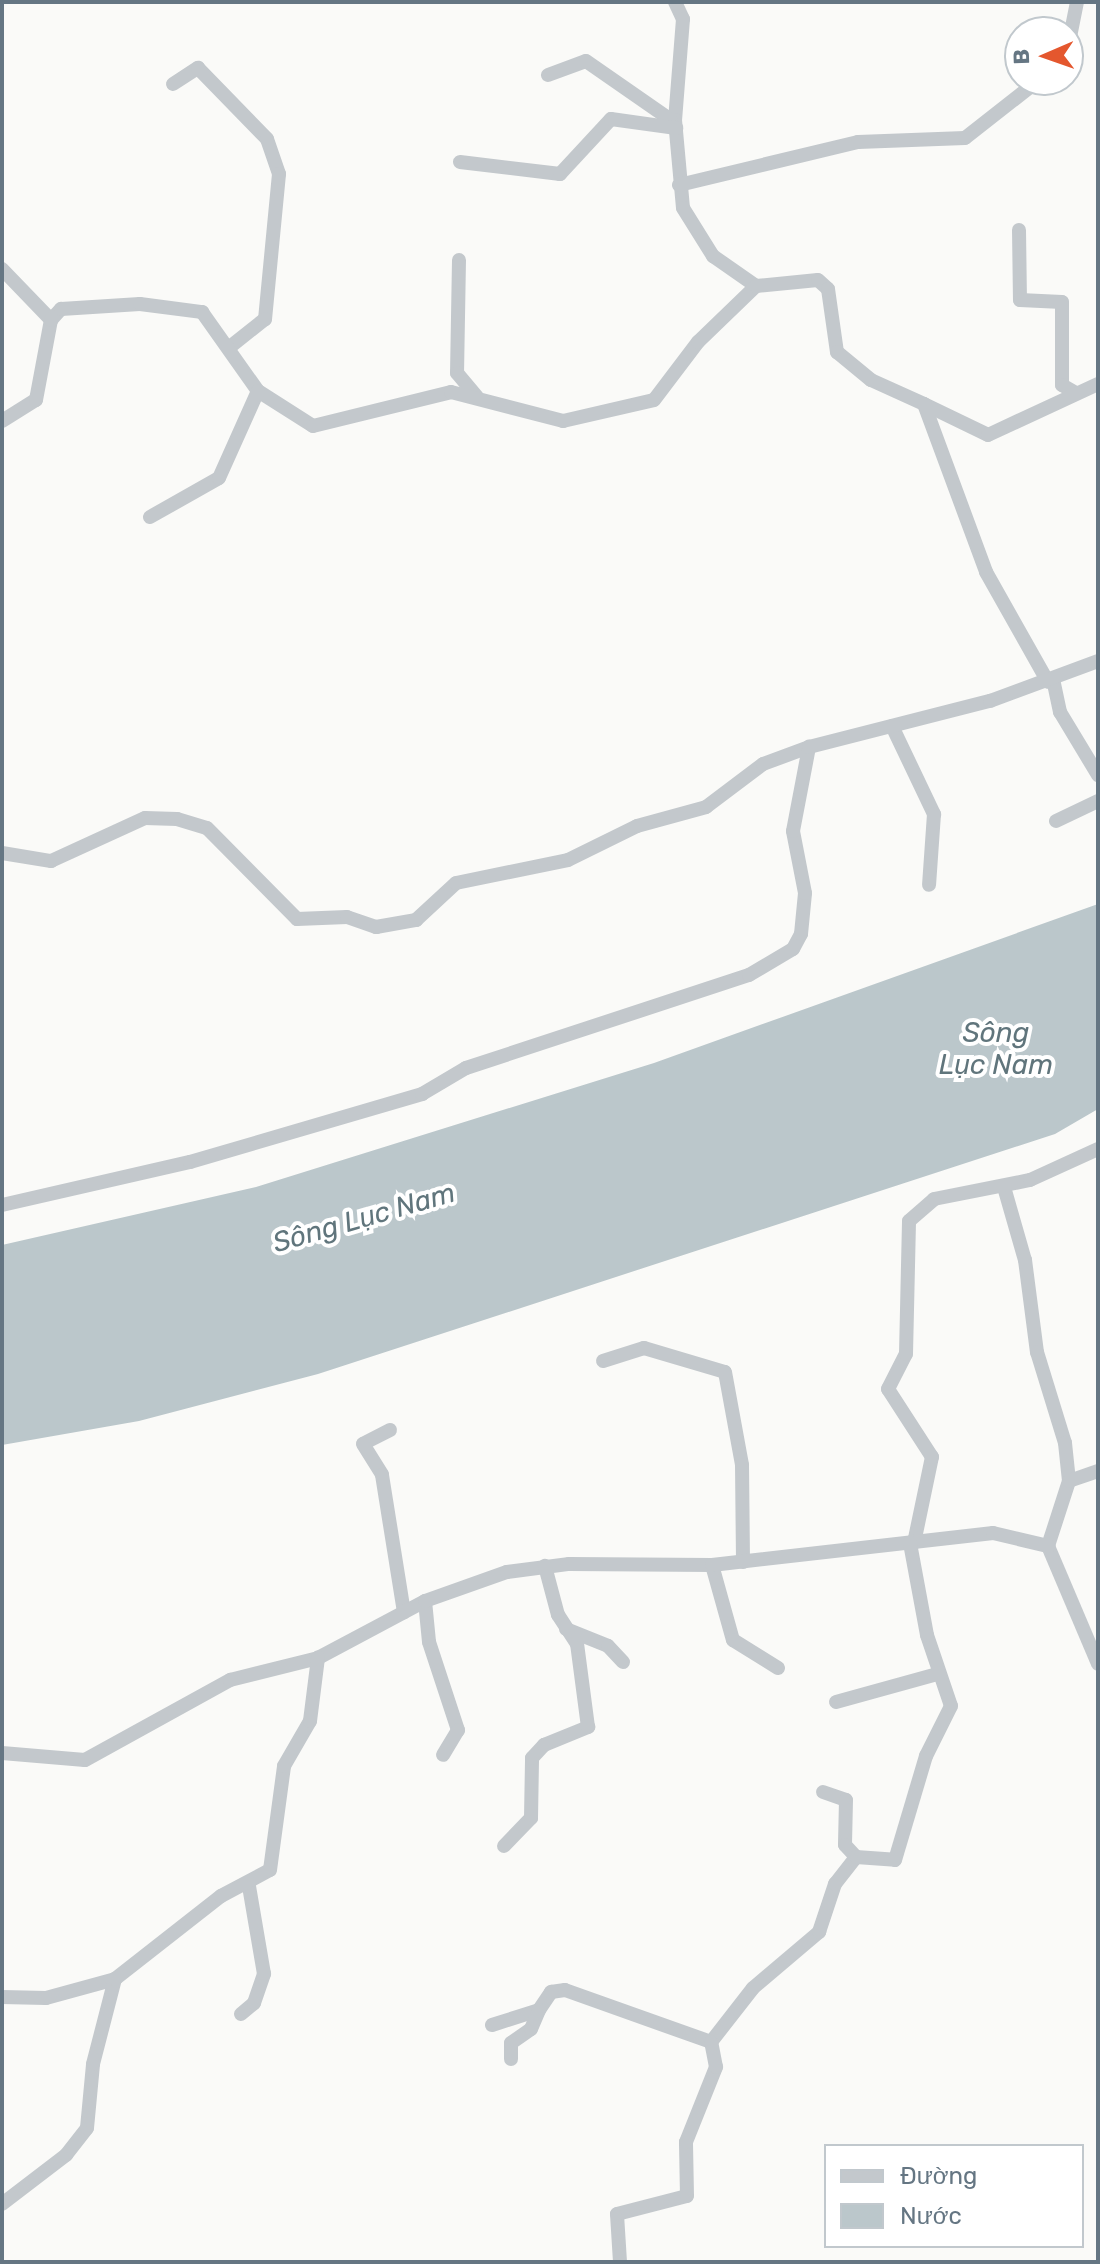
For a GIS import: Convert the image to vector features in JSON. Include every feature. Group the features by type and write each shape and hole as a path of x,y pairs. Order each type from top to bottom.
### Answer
{"street":[{"path":"679,3 676,124 679,185 700,242 756,286"},
{"path":"548,75 586,61 657,116 676,124"},
{"path":"173,84 198,68 267,139 279,174 265,319 231,346"},
{"path":"679,185 858,142 965,138 1019,96"},
{"path":"460,162 560,174 611,119 676,124"},
{"path":"1019,230 1020,300 1062,302 1062,385 1076,393"},
{"path":"459,260 457,373 477,397"},
{"path":"2,269 51,320"},
{"path":"2,421 36,400 51,320 61,309 187,308 208,317 231,346 258,391 304,423 322,426 451,392 563,421 654,400 698,342 756,286 798,279 825,284 837,352 871,380 988,435 1098,384"},
{"path":"150,517 219,478 235,453 240,416 258,391"},
{"path":"924,404 980,560 1050,680 1060,712 1098,775"},
{"path":"2,853 51,861 145,818 177,819 207,828 297,919 347,917 376,927 416,920 456,883 568,860 637,826 706,807 763,764 809,747 1050,680 1098,661"},
{"path":"892,726 934,814 929,885"},
{"path":"2,1205 190,1162 422,1094 466,1068 779,959 793,949 804,915 793,831 809,747"},
{"path":"1056,821 1098,801"},
{"path":"823,1792 846,1800 845,1845 856,1857 895,1860 926,1756 951,1706 938,1674 912,1543 932,1457 888,1389 906,1354 909,1221 934,1199 1004,1187 1098,1149"},
{"path":"1004,1187 1069,1481 1048,1546 1098,1664"},
{"path":"603,1361 644,1348 725,1372 742,1465 743,1562"},
{"path":"390,1430 363,1444 382,1475 404,1612"},
{"path":"1069,1481 1098,1471"},
{"path":"2,1753 85,1760 230,1680 318,1658 425,1601 545,1566 712,1565 993,1533 1048,1546"},
{"path":"712,1565 733,1640 778,1668"},
{"path":"504,1846 531,1818 532,1758 544,1745 588,1732 580,1658 565,1628 545,1566"},
{"path":"425,1601 429,1642 458,1730 443,1755"},
{"path":"565,1628 608,1646 623,1662"},
{"path":"2,1997 46,1998 115,1979 221,1896 249,1886 270,1870 284,1766 313,1710 318,1658"},
{"path":"836,1702 938,1674"},
{"path":"620,2262 617,2214 687,2196 686,2142 716,2067 711,2042 753,1988 819,1932 835,1884 856,1857"},
{"path":"241,2014 254,2003 264,1974 249,1886"},
{"path":"3,2202 66,2155 87,2128 93,2064 115,1979"},
{"path":"511,2059 511,2043 531,2029 551,1992 565,1990 711,2042"},
{"path":"492,2025 539,2010"}],"water":[{"name":"Sông Lục Nam","path":"1098,904 1098,1109 1055,1134 318,1374 139,1421 2,1445 2,1245 256,1187 654,1063"}]}
